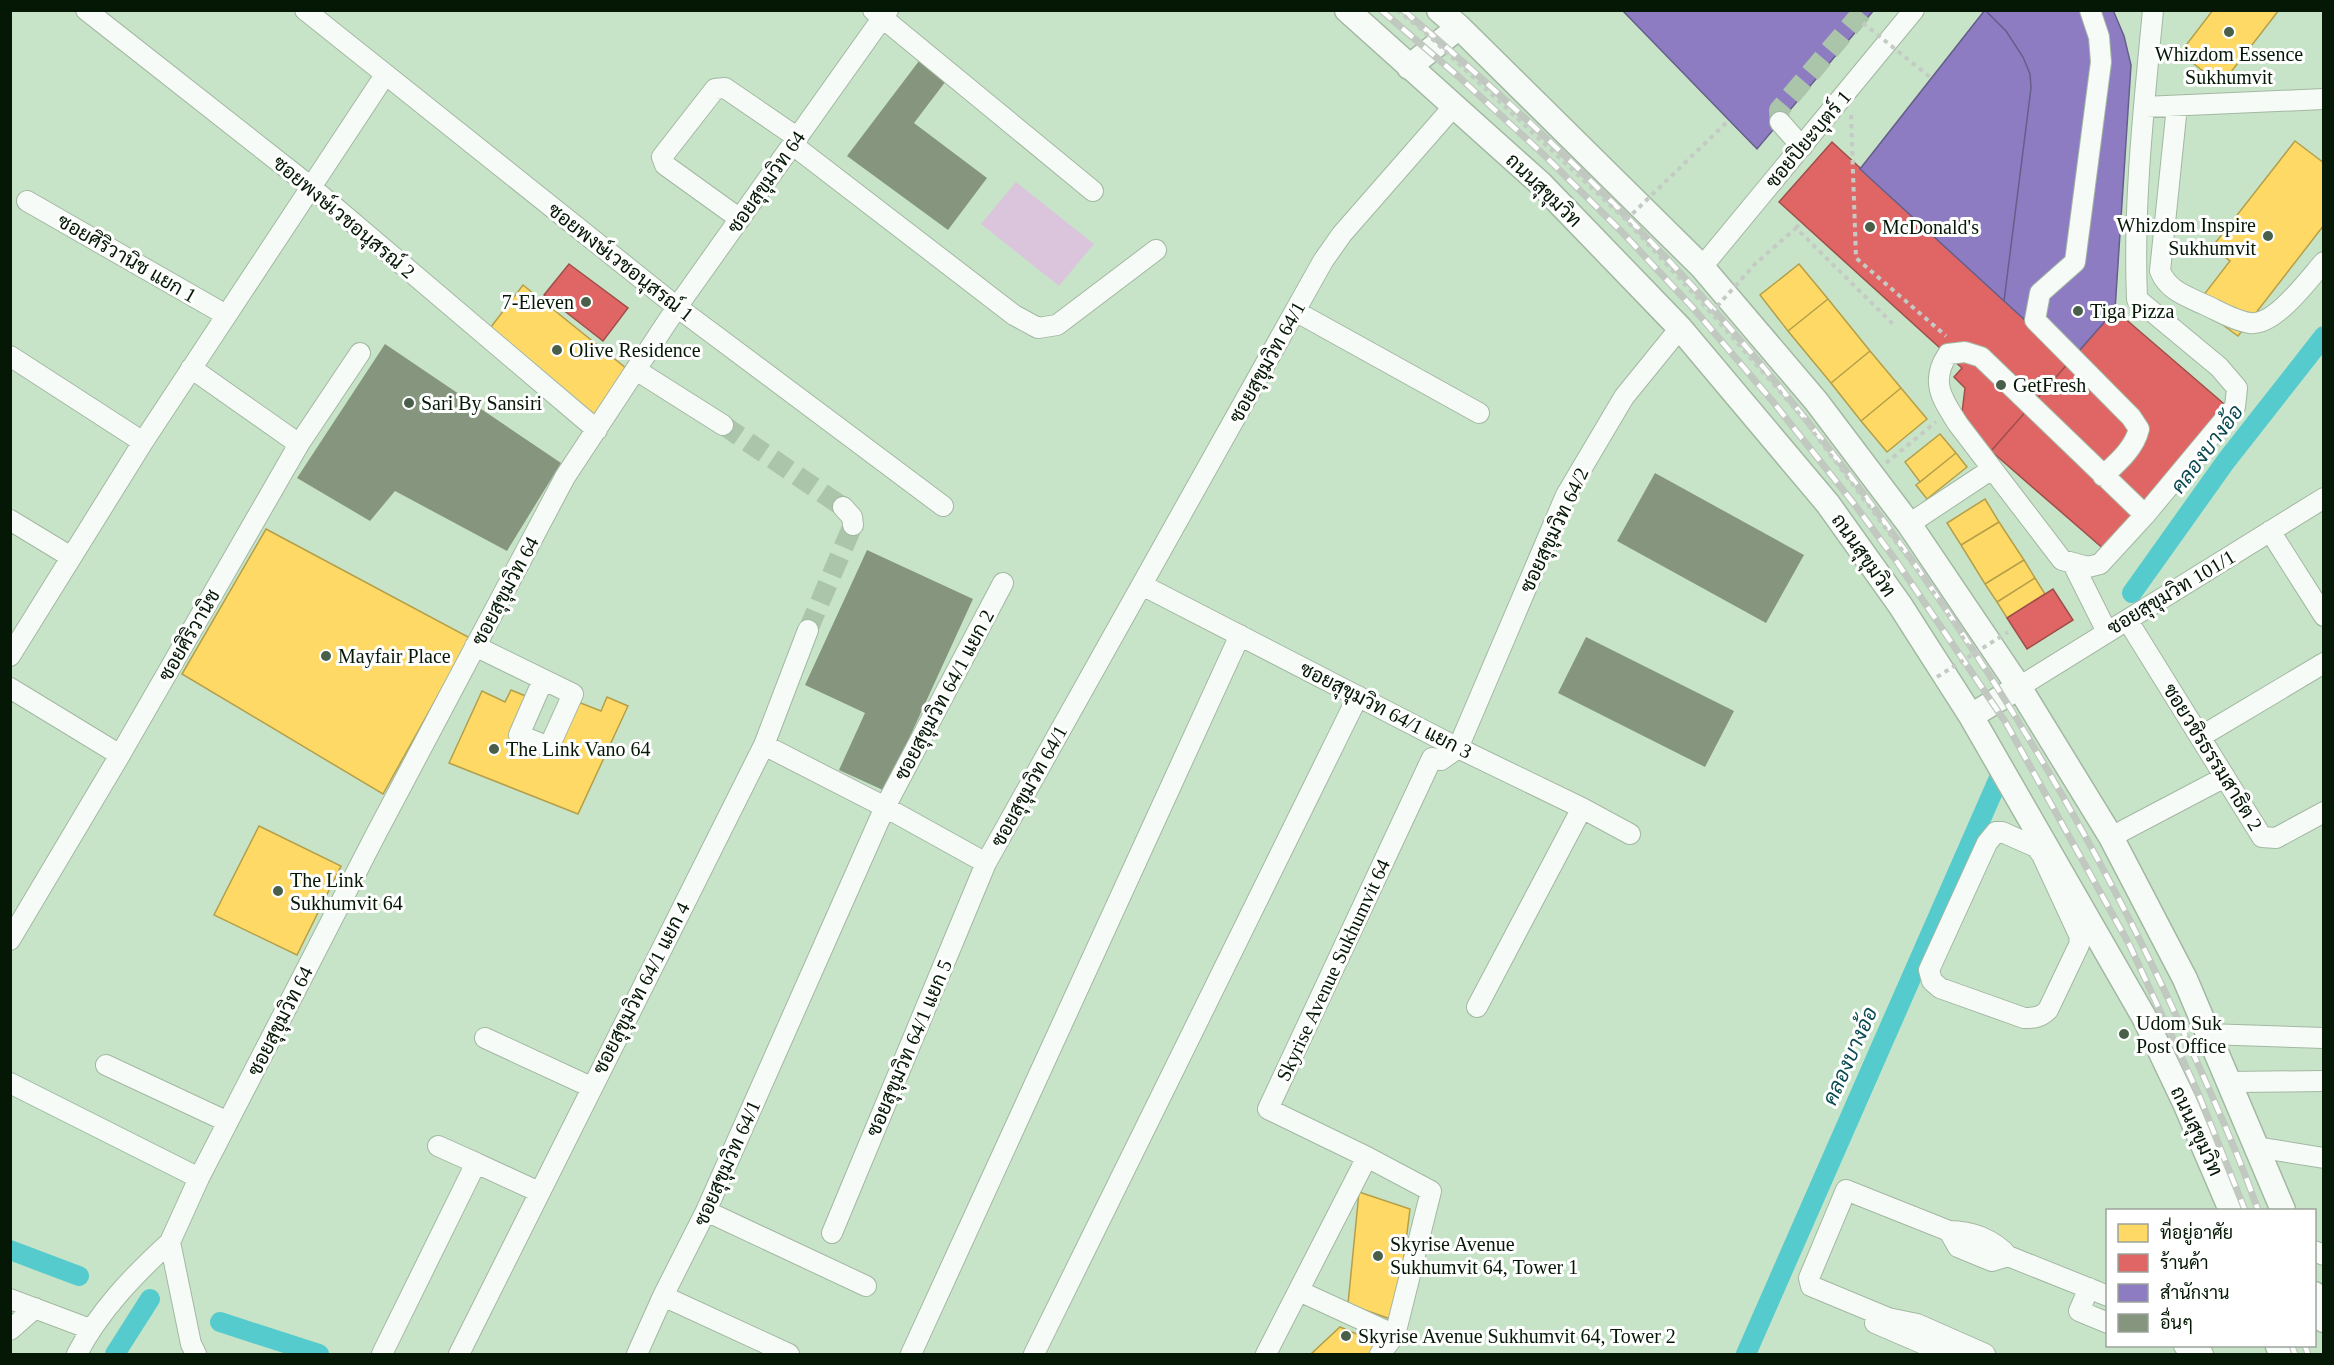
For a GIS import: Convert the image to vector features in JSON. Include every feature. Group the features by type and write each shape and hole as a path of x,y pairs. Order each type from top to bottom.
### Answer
{"main road":[{"name":"ถนนสุขุมวิท","path":"1347,10 1540,184 1680,328 1828,504 1899,605 1971,716 2065,889 2144,1017 2185,1103 2231,1209"},
{"path":"1439,10 1459,27 1702,267 1816,401 1909,524 2019,687 2111,837 2185,979 2283,1209"},
{"path":"1409,67 1459,27"},
{"path":"1971,716 2019,687"},
{"path":"2316,1299 2324,1320"}],"street":[{"name":"ซอยพงษ์เวชอนุสรณ์ 2","path":"86,10 311,187 597,430"},
{"name":"ซอยพงษ์เวชอนุสรณ์ 1","path":"305,10 677,307 943,506"},
{"name":"ซอยปิยะบุตร์ 1","path":"1702,267 1914,10"},
{"path":"2090,10 2099,37 2101,62 2075,262 2040,293 2035,320 2131,417 2139,429 2136,439 2122,458 2103,476"},
{"path":"2145,515 1981,357 1965,352 1947,354 1939,372 1938,384 1944,402 1950,411 2061,560 2088,567 2100,564 2145,515 2235,407 2237,388 2218,366 2137,299 2135,254 2144,107 2153,10"},
{"path":"881,13 1093,191"},
{"name":"ซอยสุขุมวิท 64","path":"77,1354 90,1329 136,1274 170,1242 199,1178 565,477 677,307 795,141 881,13"},
{"path":"10,656 143,442 385,75"},
{"path":"740,219 665,165 662,157 715,89 724,88 795,141 1014,315 1038,328 1057,325 1156,250"},
{"path":"2144,107 2324,99"},
{"name":"ซอยสุขุมวิท 64/1","path":"637,1354 706,1211 885,807 986,863 1323,261 1342,234 1454,106"},
{"path":"2177,106 2160,271 2165,282 2176,292 2248,323 2257,324 2274,317 2324,262"},
{"path":"1780,122 1802,147"},
{"name":"ซอยศิริวานิช แยก 1","path":"27,201 226,315"},
{"path":"1295,311 1479,413"},
{"name":"ซอยสุขุมวิท 64/2","path":"1458,748 1566,495 1624,397 1680,328"},
{"name":"ซอยศิริวานิช","path":"10,940 120,755 299,444 360,354"},
{"path":"10,356 143,442"},
{"path":"191,368 299,444"},
{"path":"636,370 723,426"},
{"path":"1909,524 1992,469"},
{"name":"ซอยสุขุมวิท 101/1","path":"2019,687 2322,501"},
{"path":"843,507 852,517 853,525"},
{"path":"10,520 71,557"},
{"path":"2270,531 2324,616"},
{"path":"2073,564 2107,632"},
{"name":"ซอยสุขุมวิท 64/1 แยก 2","path":"885,807 1003,583"},
{"name":"ซอยสุขุมวิท 64/1 แยก 3","path":"1142,585 1630,834"},
{"name":"ซอยวชิรธรรมสาธิต 2","path":"2128,621 2262,837 2276,838 2324,812"},
{"name":"ซอยสุขุมวิท 64/1 แยก 4","path":"459,1354 764,745 808,630"},
{"path":"911,1354 1240,635"},
{"path":"475,646 543,680"},
{"path":"2200,737 2324,663"},
{"path":"10,688 120,755"},
{"path":"1034,1354 1358,696"},
{"path":"764,745 885,807"},
{"name":"Skyrise Avenue Sukhumvit 64","path":"1366,1157 1268,1110 1432,758 1441,760 1458,748"},
{"path":"2111,837 2225,777"},
{"path":"1477,1007 1582,808"},
{"path":"1996,832 2002,832 2036,848 2065,889 2080,937 2079,945 2048,1010 2042,1016 2024,1018 1940,988 1932,981 1929,970 1991,836 1996,832"},
{"name":"ซอยสุขุมวิท 64/1 แยก 5","path":"832,1233 986,863"},
{"path":"2207,1034 2324,1038"},
{"path":"485,1038 591,1088"},
{"path":"106,1065 228,1122"},
{"path":"2228,1082 2324,1081"},
{"path":"10,1083 199,1178"},
{"path":"438,1146 539,1192"},
{"path":"2256,1147 2324,1158"},
{"path":"1266,1354 1366,1157 1431,1191 1395,1335 1380,1354"},
{"path":"382,1354 476,1163"},
{"path":"1985,1354 1917,1324 1888,1318 1811,1286 1809,1282 1846,1190 1949,1231 1965,1231 1999,1246 2008,1256 2098,1292 2079,1311 2106,1322"},
{"path":"706,1211 866,1286"},
{"path":"170,1242 191,1344 196,1354"},
{"path":"1299,1291 1395,1335"},
{"path":"663,1296 789,1354"},
{"path":"10,1299 90,1329"},
{"path":"1821,1300 1947,1354"},
{"path":"10,1330 35,1308"},
{"path":"2186,1347 2203,1354"}],"path":[{"path":"1397,10 1428,35 1626,220 1711,313 1802,417 1938,598 1974,655"},
{"path":"1863,23 1931,78"},
{"path":"1851,88 1856,258 1965,352"},
{"path":"1626,220 1729,120"},
{"path":"1711,313 1756,263 1801,222"},
{"path":"1796,228 1896,327"},
{"path":"1871,474 1950,411"},
{"path":"1937,677 2008,632"}],"shaded area":[{"path":"1016,182 1094,244 1059,286 981,224"}],"building: ที่อยู่อาศัย":[{"name":"Whizdom Essence Sukhumvit","path":"2213,10 2279,10 2221,85 2180,53"},
{"name":"Whizdom Inspire Sukhumvit","path":"2295,141 2324,163 2324,225 2238,336 2196,305 2230,261 2212,247"},
{"path":"1799,264 1828,299 1788,331 1760,295"},
{"name":"Olive Residence","path":"523,285 627,369 594,420 488,331"},
{"path":"1828,299 1870,351 1831,383 1788,331"},
{"path":"1870,351 1901,388 1861,421 1831,383"},
{"path":"1901,388 1927,419 1887,452 1861,421"},
{"path":"1940,434 1956,453 1920,482 1905,462"},
{"path":"1956,453 1967,467 1927,499 1916,485"},
{"path":"1985,499 1999,522 1961,545 1947,523"},
{"path":"1999,522 2024,560 1985,584 1961,545"},
{"name":"Mayfair Place","path":"266,529 470,638 383,794 182,674"},
{"path":"2024,560 2035,578 1997,602 1985,584"},
{"path":"2035,578 2045,594 2007,618 1997,602"},
{"name":"The Link Vano 64","path":"511,690 533,699 514,741 553,757 578,702 601,711 607,697 628,706 578,814 449,763 482,691 505,702"},
{"name":"The Link Sukhumvit 64","path":"259,826 341,866 297,955 214,915"},
{"name":"Skyrise Avenue Sukhumvit 64, Tower 1","path":"1359,1192 1410,1209 1396,1321 1348,1304"},
{"name":"Skyrise Avenue Sukhumvit 64, Tower 2","path":"1340,1327 1383,1345 1375,1354 1311,1354"}],"building: ร้านค้า":[{"path":"1832,142 2070,361 1991,451 1962,413 1965,388 1954,377 1962,368 1779,202"},
{"name":"7-Eleven","path":"569,264 628,308 603,341 544,295"},
{"path":"2115,310 2230,409 2106,551 1991,451"},
{"path":"2053,589 2073,620 2027,649 2007,618"}],"building: สำนักงาน":[{"path":"1622,10 1874,10 1757,149"},
{"path":"1985,10 2113,10 2124,36 2131,65 2115,310 2070,361 2004,301 2031,88 2030,74 2023,57 2006,31"},
{"path":"1985,10 2006,31 2023,57 2030,74 2031,88 2004,301 1860,169"}],"building: อื่นๆ":[{"path":"922,57 949,77 914,123 987,178 948,230 847,156"},
{"name":"Sari By Sansiri","path":"385,344 561,463 507,551 395,491 370,521 297,478"},
{"path":"1655,473 1804,555 1766,623 1617,541"},
{"path":"867,550 973,599 885,791 839,770 865,713 805,685"},
{"path":"1586,637 1734,711 1705,767 1558,693"}],"waterway":[{"name":"คลองบางอ้อ","path":"2132,593 2226,461 2324,336"},
{"name":"คลองบางอ้อ","path":"1746,1354 1999,778"},
{"path":"10,1250 79,1276"},
{"path":"115,1354 150,1299"},
{"path":"220,1322 319,1354"}],"tunnel":[{"path":"1780,122 1779,110 1864,10"},
{"path":"723,425 843,507"},
{"path":"808,630 853,525"}],"railway":[{"path":"1381,10 1543,154 1622,232 1694,309 1774,403 1897,562 2006,723 2129,944 2199,1095 2245,1209"},
{"path":"1403,10 1550,141 1688,281 1774,380 1834,454 1891,531 1946,609 1998,689 2048,770 2095,853 2180,1024 2231,1140 2258,1209"},
{"path":"2292,1347 2295,1354"},
{"path":"2305,1347 2308,1354"}],"place":[{"name":"Whizdom Essence Sukhumvit","path":"2229,32"},
{"name":"McDonald's","path":"1870,227"},
{"name":"Whizdom Inspire Sukhumvit","path":"2268,236"},
{"name":"7-Eleven","path":"586,302"},
{"name":"Tiga Pizza","path":"2078,311"},
{"name":"Olive Residence","path":"557,350"},
{"name":"GetFresh","path":"2001,385"},
{"name":"Sari By Sansiri","path":"409,403"},
{"name":"Mayfair Place","path":"326,656"},
{"name":"The Link Vano 64","path":"494,749"},
{"name":"The Link Sukhumvit 64","path":"278,891"},
{"name":"Udom Suk Post Office","path":"2124,1034"},
{"name":"Skyrise Avenue Sukhumvit 64, Tower 1","path":"1378,1256"},
{"name":"Skyrise Avenue Sukhumvit 64, Tower 2","path":"1346,1336"}]}
